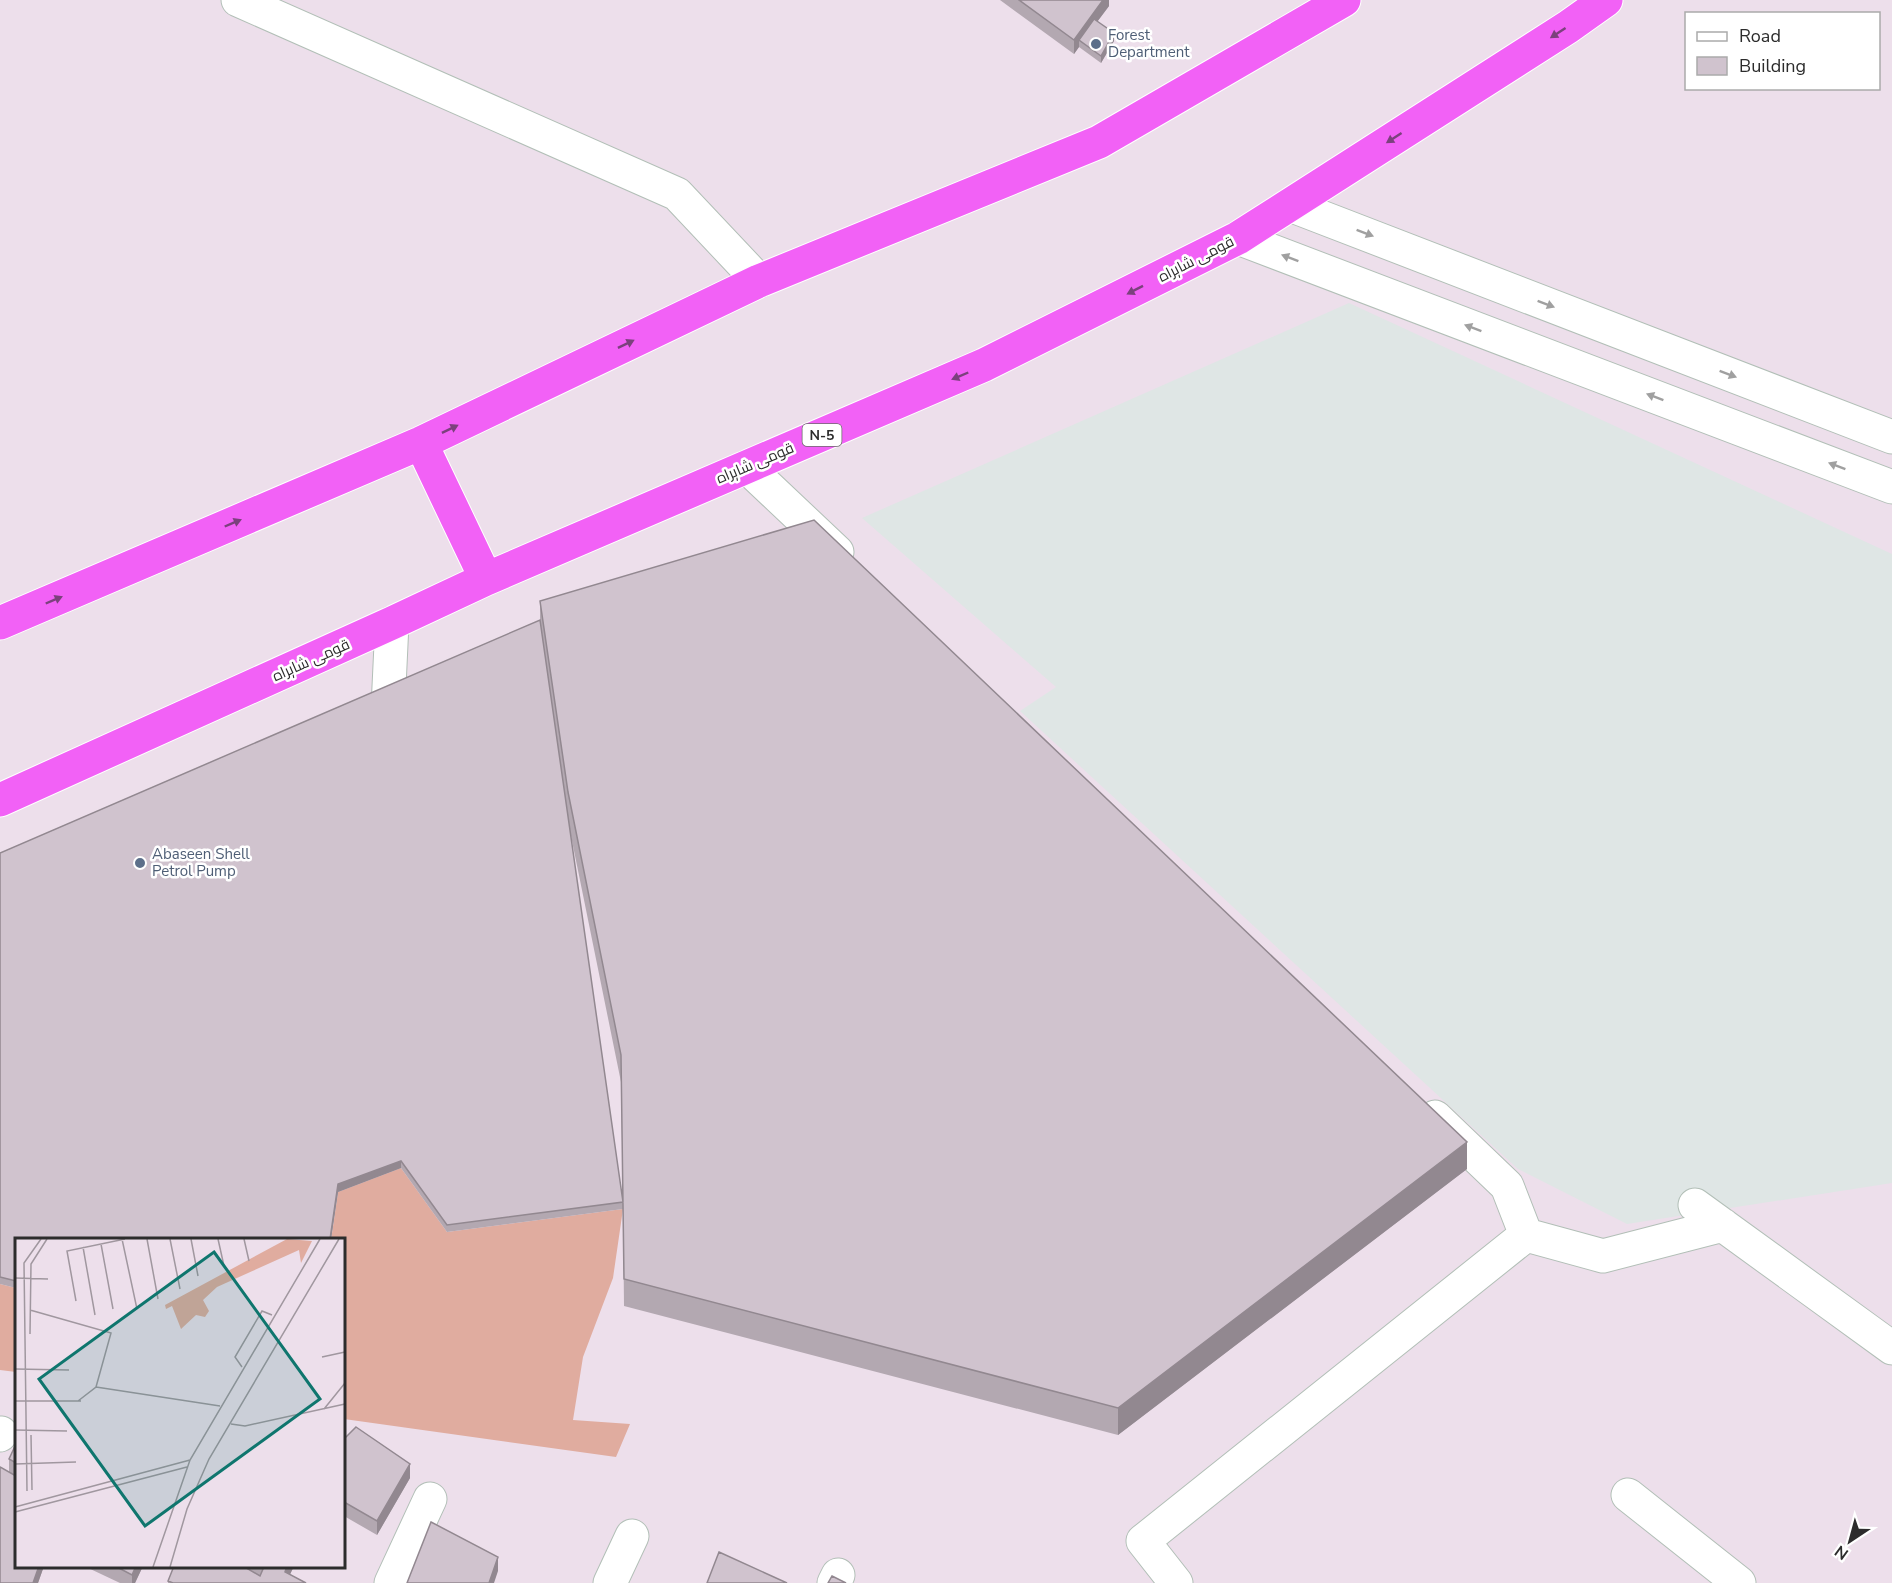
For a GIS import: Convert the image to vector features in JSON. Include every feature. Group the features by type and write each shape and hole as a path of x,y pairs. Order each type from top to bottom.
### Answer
{"highway":[{"path":"0,623 421,443 759,281 1099,142 1344,0"},
{"name":"قومی شاہراہ","path":"0,800 486,579 984,365 1238,238 1568,27 1606,0"},
{"path":"421,443 486,579"}],"street":[{"path":"238,0 677,194 759,281"},
{"path":"1290,205 1892,437"},
{"path":"1238,238 1892,487"},
{"path":"747,467 860,573"},
{"path":"356,743 388,729 392,623"},
{"path":"1412,1096 1507,1186 1526,1235"},
{"path":"1695,1205 1892,1348"},
{"path":"1526,1235 1604,1256 1723,1224"},
{"path":"1176,1583 1143,1541 1526,1235"},
{"path":"1628,1495 1739,1583"},
{"path":"391,1583 430,1499"},
{"path":"610,1583 632,1536"}],"shaded area":[{"path":"1349,303 1892,554 1892,1183 1627,1224 1518,1169 1020,711 1056,687 862,518"},
{"path":"401,1168 447,1232 623,1209 613,1278 583,1357 573,1420 630,1424 616,1457 345,1419 345,1238 331,1238 338,1192"},
{"path":"0,1284 15,1288 15,1372 0,1370"}],"building":[{"path":"1019,0 1103,0 1074,40"},
{"name":"Forest Department","path":"1094,19 1114,33 1101,56 1079,40"},
{"path":"814,520 1467,1142 1118,1408 624,1279 621,1055 568,792 540,601"},
{"path":"540,620 623,1202 447,1225 401,1161 338,1184 330,1238 15,1238 15,1281 0,1277 0,853"},
{"path":"356,1427 410,1464 377,1521 345,1503 345,1438"},
{"path":"15,1446 15,1462 9,1459"},
{"path":"0,1467 15,1475 15,1568 38,1568 33,1583 0,1583"},
{"path":"431,1522 498,1557 489,1583 407,1583"},
{"path":"719,1552 787,1583 707,1583"},
{"path":"119,1568 135,1568 132,1575"},
{"path":"173,1568 246,1568 260,1576 263,1569 261,1568 286,1568 285,1572 306,1583 173,1583 168,1581"},
{"path":"832,1576 846,1583 828,1583"}],"place":[{"name":"Forest Department","path":"1096,44"},
{"name":"Abaseen Shell Petrol Pump","path":"140,863"}]}
